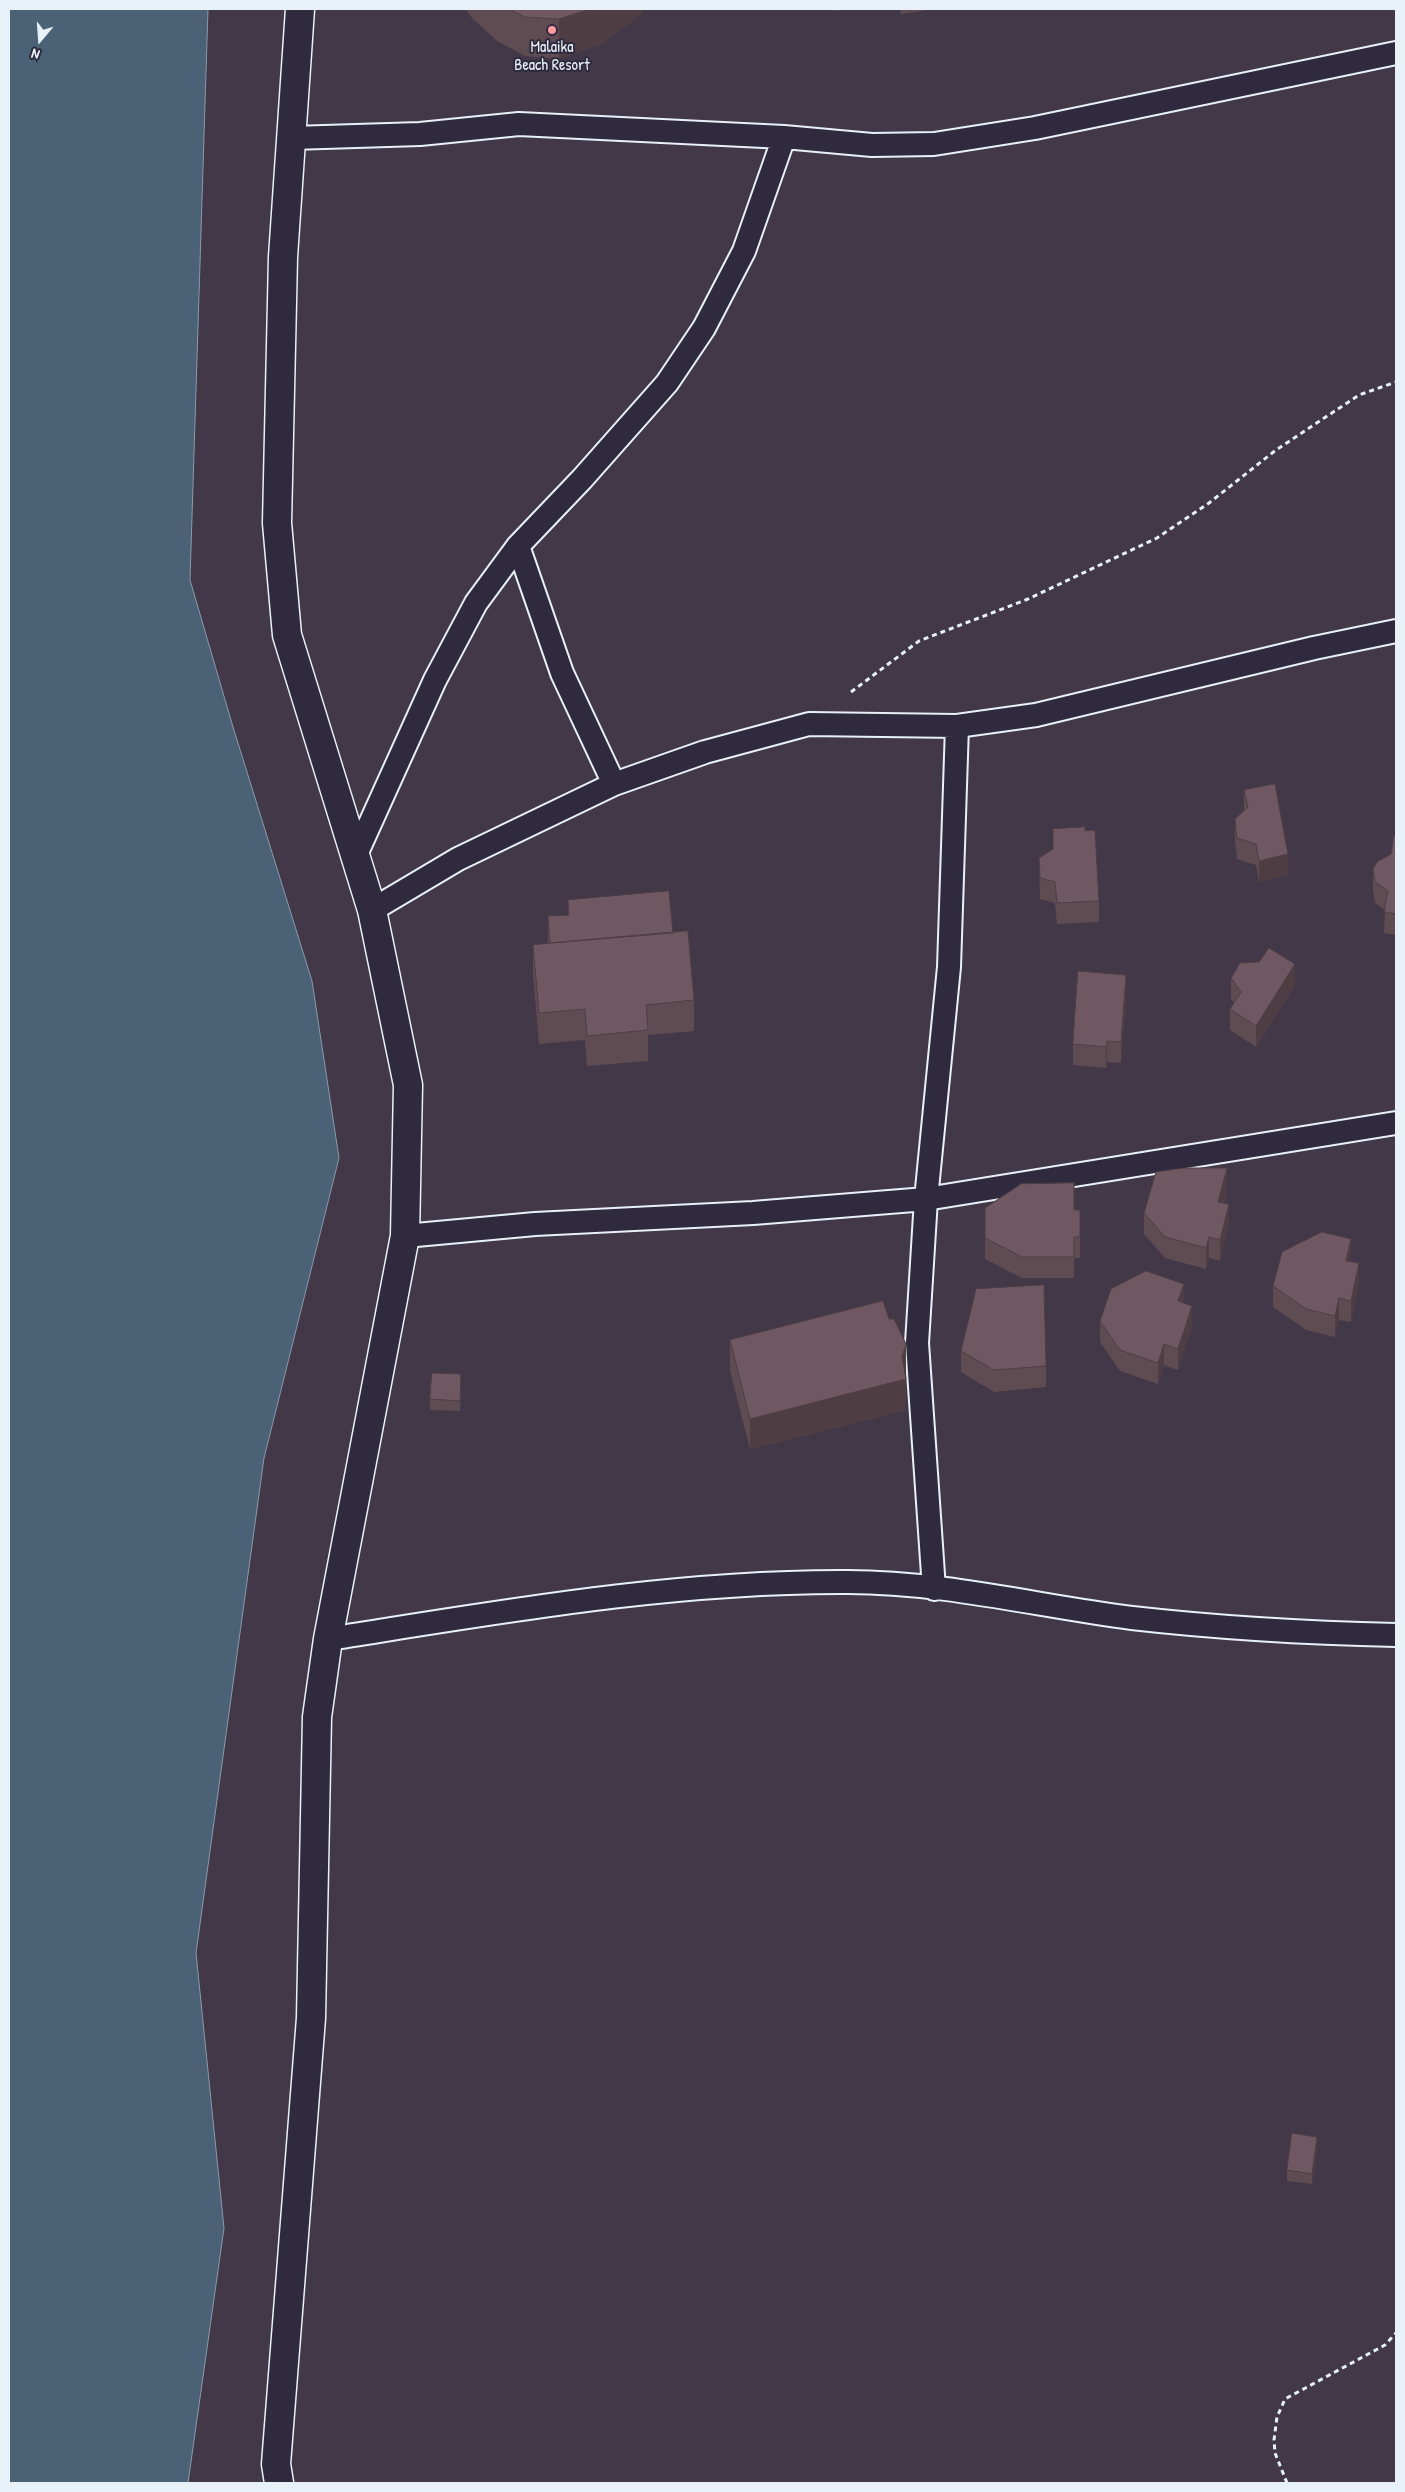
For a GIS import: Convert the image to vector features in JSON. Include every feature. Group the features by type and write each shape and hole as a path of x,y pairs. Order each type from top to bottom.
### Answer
{"street":[{"path":"279,2483 276,2464 311,2018 317,1717 328,1639 405,1236 408,1085 372,910 354,859 287,635 277,523 283,257 300,9"}],"lane":[{"path":"292,138 420,134 518,124 784,136 872,145 934,144 1035,128 1266,78 1396,53"},
{"path":"354,859 440,672 476,602 518,546 582,479 667,383 704,328 744,251 784,136"},
{"path":"518,546 562,673 614,784"},
{"path":"372,910 458,859 614,784 705,752 809,724 956,726 1036,715 1314,648 1396,631"},
{"path":"934,1589 917,1343 926,1199 949,967 956,726"},
{"path":"405,1236 535,1224 753,1214 926,1199 1396,1123"},
{"path":"328,1639 545,1605 710,1586 850,1582 934,1589 1133,1618 1286,1632 1396,1635"}],"path":[{"path":"809,724 919,641 1028,600 1157,538 1209,503 1276,450 1359,395 1396,382"},
{"path":"1287,2483 1275,2453 1274,2440 1277,2417 1285,2399 1385,2345 1396,2333"}],"water":[{"path":"9,9 208,9 190,580 233,727 312,981 339,1158 264,1458 196,1953 224,2228 188,2483 9,2483"}],"building":[{"path":"510,9 590,9 559,19 525,17"},
{"path":"1275,784 1288,854 1259,861 1256,844 1237,838 1235,819 1248,807 1244,790"},
{"path":"1085,827 1085,831 1095,830 1099,901 1057,903 1055,882 1040,878 1039,858 1053,849 1053,829"},
{"path":"1394,836 1396,837 1396,914 1384,912 1388,891 1375,882 1373,869 1377,862 1391,854"},
{"path":"669,891 673,933 550,943 548,916 569,915 568,900"},
{"path":"688,931 694,1000 646,1005 648,1030 587,1036 585,1009 539,1013 533,945"},
{"path":"1269,948 1295,964 1256,1026 1230,1009 1241,992 1231,978 1240,963 1259,962"},
{"path":"1078,971 1126,975 1121,1042 1107,1041 1106,1047 1073,1044"},
{"path":"1185,1168 1227,1168 1218,1202 1229,1204 1220,1240 1209,1237 1206,1248 1165,1237 1144,1213 1156,1172"},
{"path":"1074,1183 1074,1210 1080,1210 1080,1237 1074,1237 1074,1257 1022,1257 985,1238 985,1208 1021,1184"},
{"path":"1322,1232 1351,1239 1346,1261 1359,1263 1351,1301 1339,1298 1335,1316 1306,1309 1273,1286 1282,1252"},
{"path":"1146,1271 1184,1284 1178,1301 1192,1306 1178,1349 1164,1344 1158,1363 1120,1350 1100,1321 1111,1289"},
{"path":"1044,1285 1046,1366 994,1370 961,1351 976,1289"},
{"path":"883,1301 889,1319 894,1319 906,1344 902,1357 906,1379 750,1419 730,1340"},
{"path":"432,1373 461,1374 460,1401 430,1399"},
{"path":"1292,2133 1317,2137 1312,2174 1287,2170"}],"place":[{"name":"Malaika Beach Resort","path":"552,30"}]}
